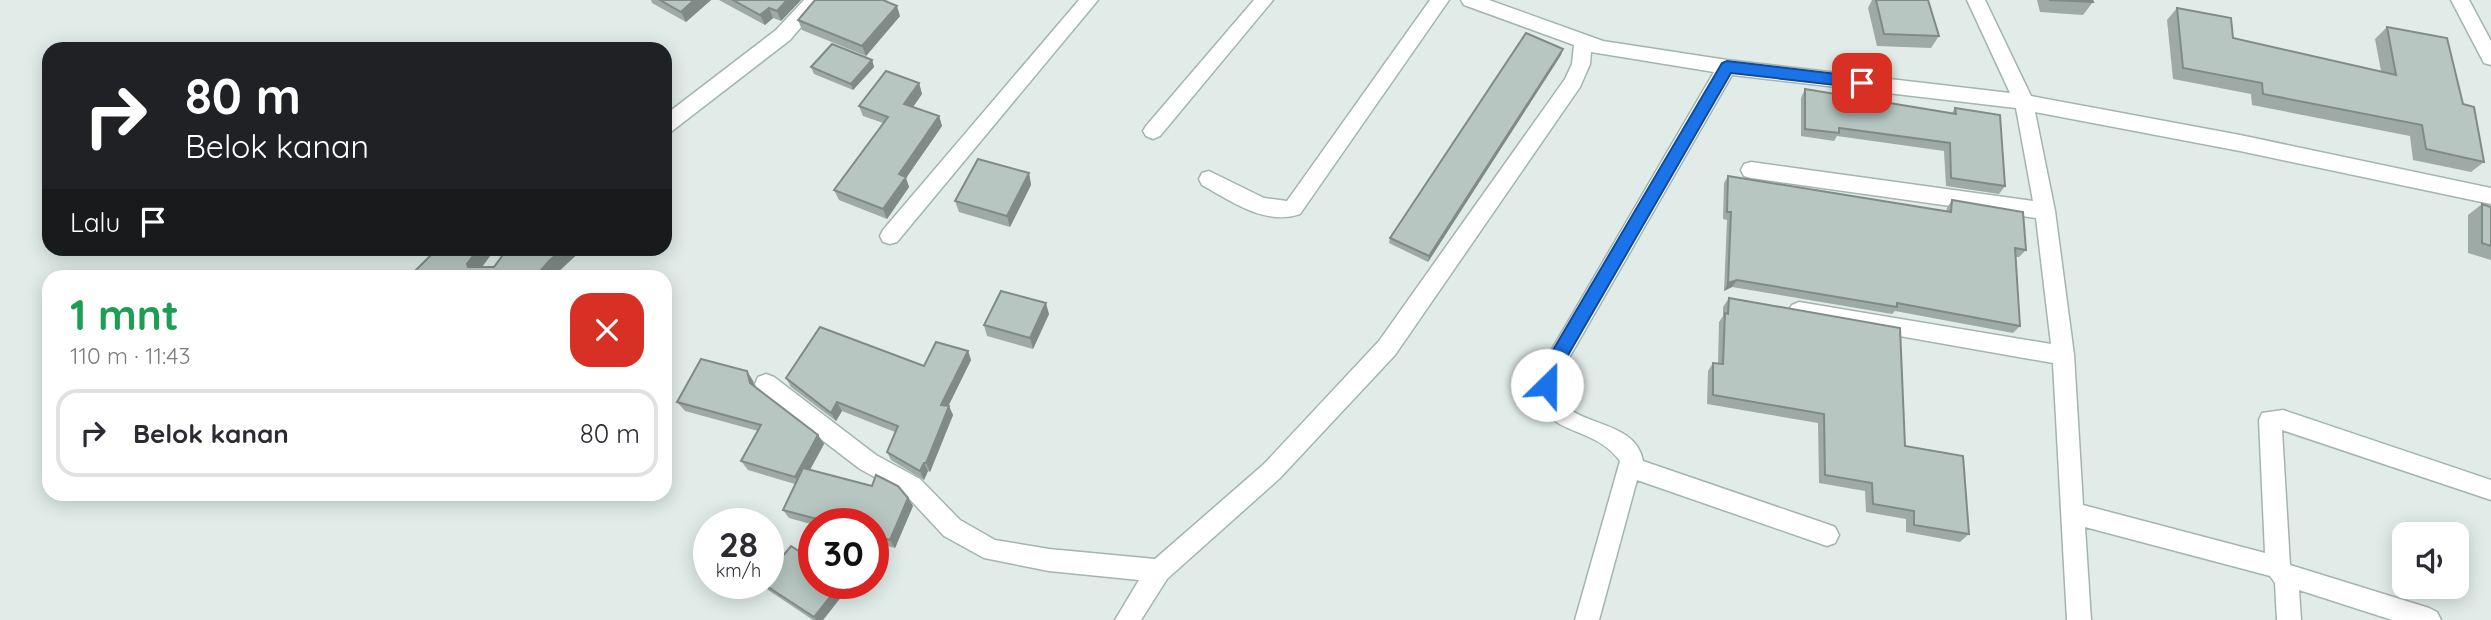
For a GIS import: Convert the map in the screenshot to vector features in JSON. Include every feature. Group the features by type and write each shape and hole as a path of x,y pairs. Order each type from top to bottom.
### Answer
{"street":[{"path":"672,121 783,35 815,0"},
{"path":"890,236 1089,0"},
{"path":"1153,131 1264,0"},
{"path":"1209,179 1254,202 1284,210 1293,208 1440,0"},
{"path":"1470,0 1592,46 1727,67 2024,102 2240,143 2491,197"},
{"path":"1976,0 2024,102 2045,211 2063,355 2078,620"},
{"path":"2460,0 2491,58"},
{"path":"1127,620 1159,571 1272,471 1387,348 1573,82 1592,46"},
{"path":"1587,620 1632,459 1621,444 1560,415 1550,402 1547,385 1552,368 1727,67"},
{"path":"1751,170 2045,211"},
{"path":"1773,306 2063,355"},
{"path":"766,384 867,463 912,486 953,528 992,550 1049,560 1159,571"},
{"path":"2289,620 2286,579 2280,570 2270,420 2283,420 2491,489"},
{"path":"1630,467 1827,534"},
{"path":"2072,513 2280,570 2429,620"}],"building":[{"path":"660,0 694,0 681,12"},
{"path":"733,0 787,0 777,11 769,8 760,15"},
{"path":"815,0 883,0 897,6 862,46 798,20"},
{"path":"1876,0 1928,0 1939,36 1884,34"},
{"path":"2049,0 2092,0 2093,2"},
{"path":"2177,8 2231,18 2233,38 2396,75 2387,27 2447,38 2463,104 2474,107 2484,162 2426,149 2422,125 2263,94 2262,83 2183,68"},
{"path":"1526,33 1563,49 1429,256 1390,238"},
{"path":"832,44 872,60 851,84 811,67"},
{"path":"886,71 919,83 904,104 939,116 899,174 906,177 883,209 834,190 888,117 859,106"},
{"path":"1805,89 1956,114 1955,108 2000,115 2005,186 1951,178 1950,143 1839,128 1839,133 1805,129"},
{"path":"978,159 1029,173 1007,216 955,201"},
{"path":"1728,176 1951,212 1952,200 2023,212 2026,250 2015,248 2020,326 1897,303 1897,307 1737,280 1728,283 1731,212 1727,212"},
{"path":"2482,204 2491,207 2491,246 2482,243"},
{"path":"430,256 473,256 467,264 468,267 494,267 502,256 555,256 541,270 416,270"},
{"path":"1001,291 1046,303 1030,338 984,325"},
{"path":"1729,298 1900,328 1905,446 1963,456 1969,534 1914,525 1914,511 1873,504 1872,483 1825,475 1824,414 1713,395 1713,363 1723,364 1725,313 1728,314"},
{"path":"820,327 924,366 936,342 968,351 941,405 949,406 926,463 920,471 887,452 898,426 837,402 831,413 786,378"},
{"path":"701,359 747,371 750,383 818,435 795,477 741,461 761,425 677,402"},
{"path":"803,468 872,486 876,475 898,486 908,498 890,540 889,508 798,508 798,514 784,508"},
{"path":"791,546 798,551 798,599 828,599 814,617 784,597 784,555"}],"route":[{"path":"1547,385 1552,368 1727,67 1862,83"}]}
